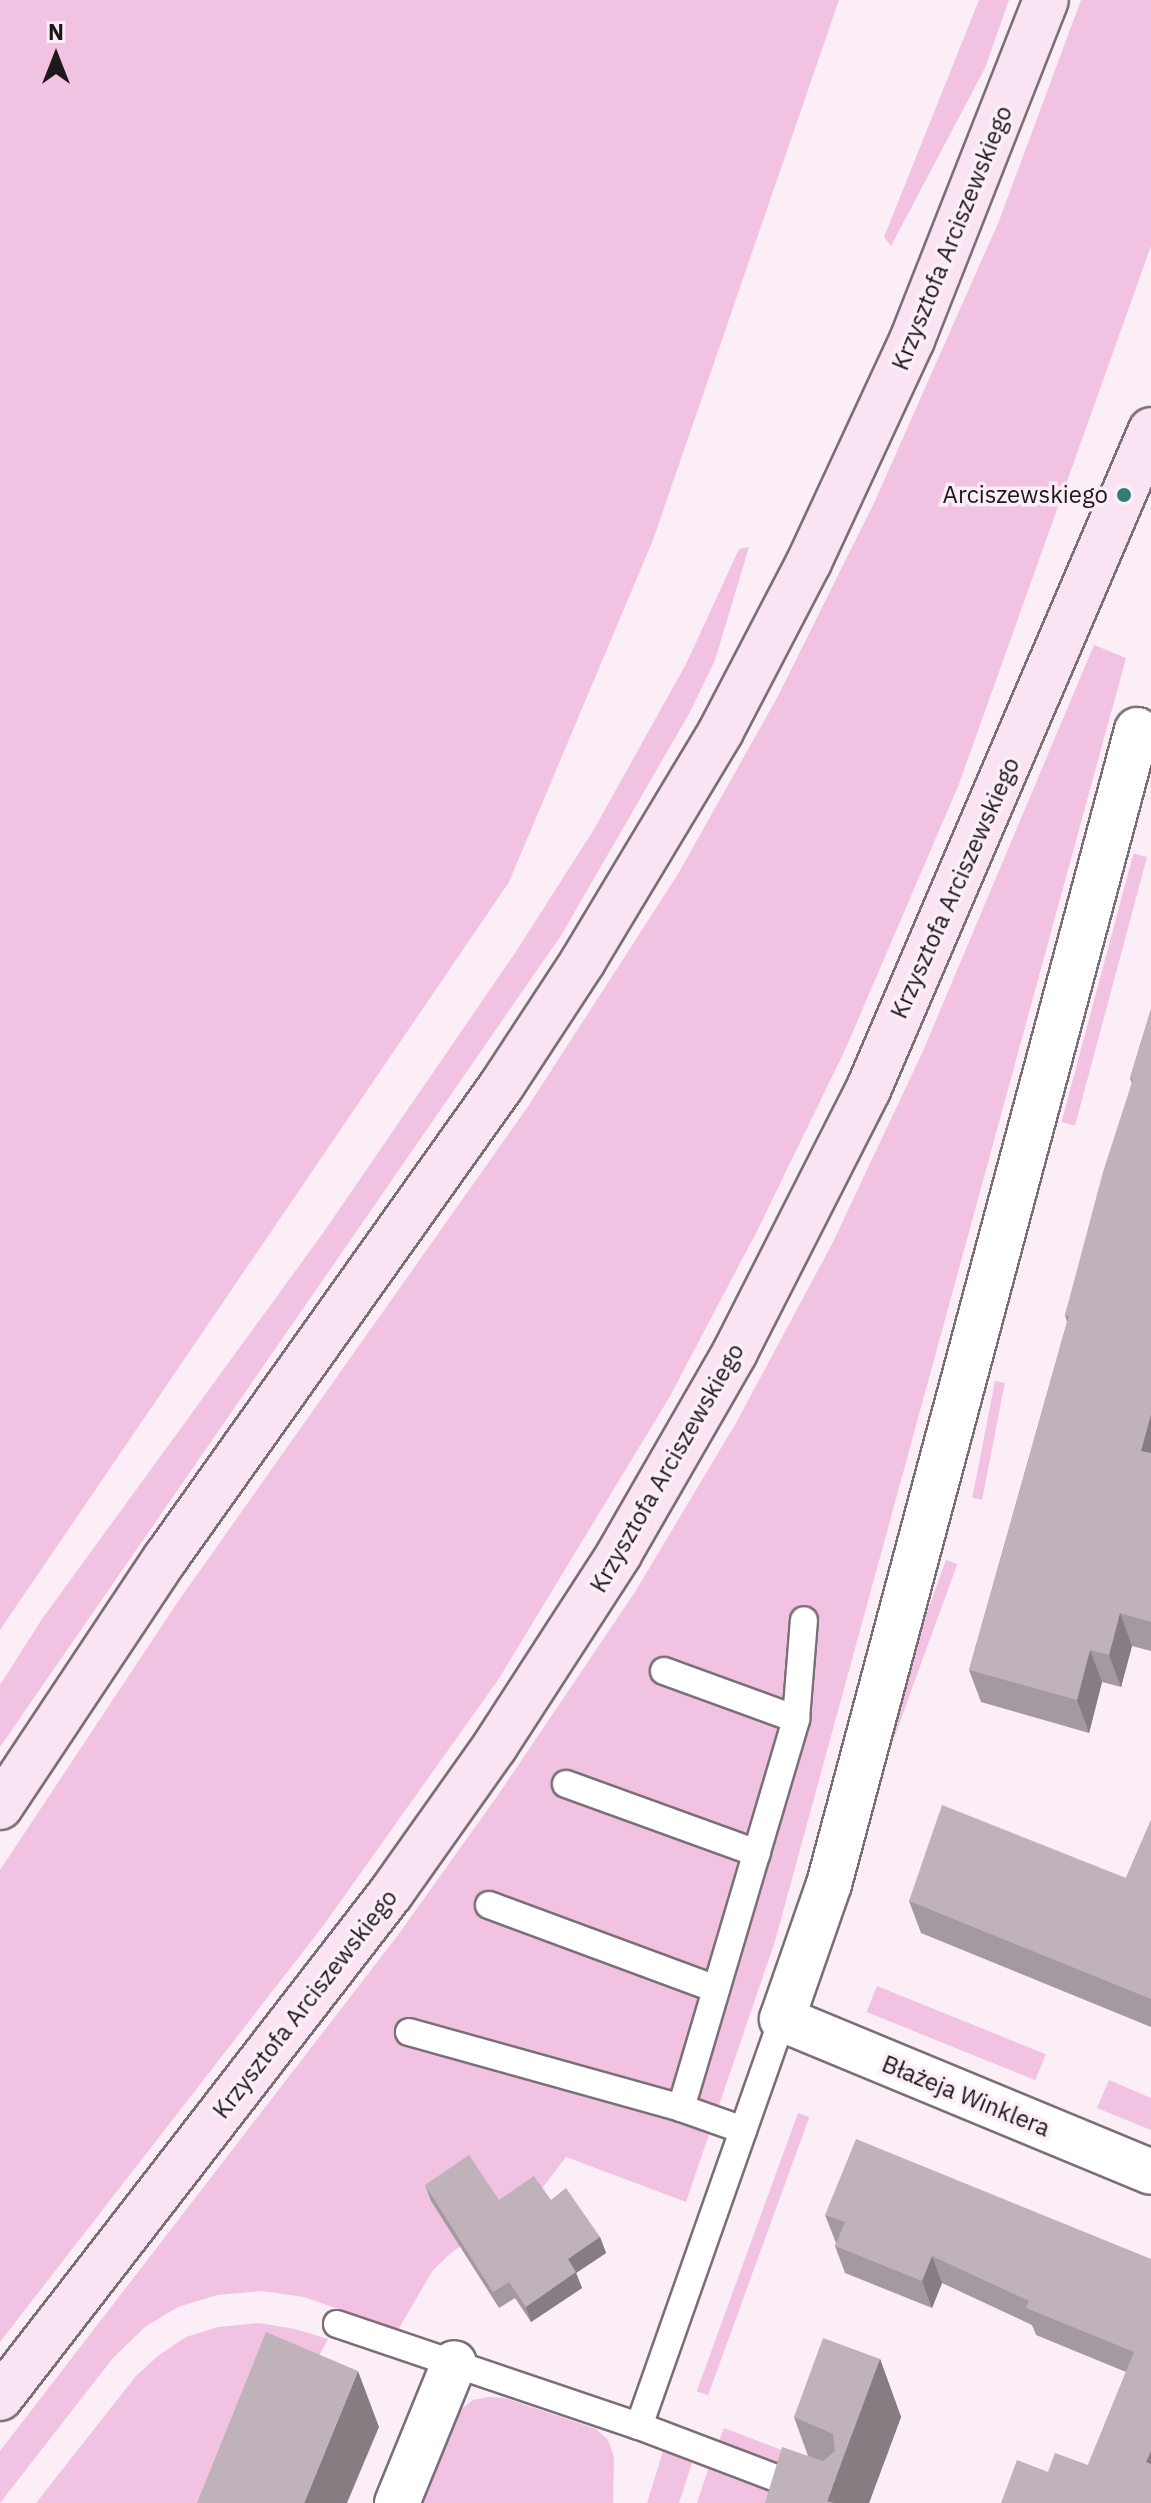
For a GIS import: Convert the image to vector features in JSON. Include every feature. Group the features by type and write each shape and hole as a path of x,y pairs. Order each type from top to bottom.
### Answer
{"main road":[{"name":"Krzysztofa Arciszewskiego","path":"0,1807 165,1559 502,1085 590,950 721,731 809,562 912,340 1046,0"},
{"name":"Krzysztofa Arciszewskiego","path":"0,2398 391,1893 495,1746 619,1554 742,1339 868,1090 1151,430"}],"street":[{"path":"782,2019 829,1884 1137,730"},
{"name":"Błażeja Winklera","path":"782,2019 1151,2172"},
{"path":"397,2503 454,2363"}],"lane":[{"path":"681,2108 796,1719 804,1620"},
{"path":"664,1671 796,1719"},
{"path":"566,1784 757,1853"},
{"path":"489,1905 716,1989"},
{"path":"639,2426 782,2019"},
{"path":"409,2032 681,2108 743,2130"},
{"path":"337,2324 639,2426 842,2503"}],"shaded area":[{"path":"0,0 839,0 653,540 509,882 0,1630"},
{"path":"979,0 1009,0 985,68 891,246 884,237"},
{"path":"1081,0 1151,0 1151,246 959,784 845,1050 757,1231 669,1398 498,1680 323,1926 0,2342 0,1870 177,1603 527,1108 678,874 778,696 875,501 999,221"},
{"path":"749,547 715,660 690,712 562,934 0,1747 0,1685 42,1619 323,1233 515,953 593,831 686,664 739,549"},
{"path":"1094,645 1126,658 775,1941 686,2202 566,2157 540,2191 451,2253 433,2270 398,2330 304,2297 262,2291 217,2295 178,2307 145,2327 113,2358 0,2503 0,2451 398,1935 498,1795 635,1592 736,1423 832,1244 923,1051"},
{"path":"1133,853 1147,857 1075,1126 1062,1122"},
{"path":"995,1381 1005,1383 982,1500 972,1498"},
{"path":"946,1560 957,1564 815,1954 804,1950"},
{"path":"877,1986 1046,2054 1035,2080 867,2012"},
{"path":"1109,2080 1151,2098 1151,2130 1097,2108"},
{"path":"798,2113 809,2117 708,2395 697,2391"},
{"path":"259,2323 328,2339 240,2503 36,2503 136,2376 159,2355 186,2337 218,2327"},
{"path":"505,2398 596,2429 608,2440 614,2457 613,2503 417,2503 460,2410 473,2400"},
{"path":"724,2428 819,2465 814,2479 719,2442"},
{"path":"663,2451 692,2463 679,2503 647,2503"},
{"path":"708,2469 799,2503 697,2503"}],"building":[{"path":"1151,1009 1151,1414 1141,1451 1151,1453 1151,1622 1120,1613 1109,1655 1090,1650 1077,1700 969,1670 1069,1316 1065,1315 1103,1172 1133,1079 1130,1078"},
{"path":"942,1805 1126,1878 1151,1820 1151,1999 909,1901"},
{"path":"856,2139 1151,2259 1151,2451 1146,2462 1151,2464 1151,2503 1001,2503 1017,2460 1048,2472 1055,2453 1088,2465 1134,2352 1026,2308 1029,2301 932,2256 922,2281 835,2246 845,2222 825,2215"},
{"path":"469,2155 499,2200 534,2176 551,2200 566,2188 600,2237 568,2259 576,2272 526,2307 509,2282 493,2292 425,2185"},
{"path":"266,2332 358,2371 304,2503 197,2503"},
{"path":"823,2338 880,2359 827,2501 834,2503 765,2503 782,2447 823,2461 835,2451 833,2434 794,2417"}],"place":[{"name":"Arciszewskiego","path":"1124,495"}]}
